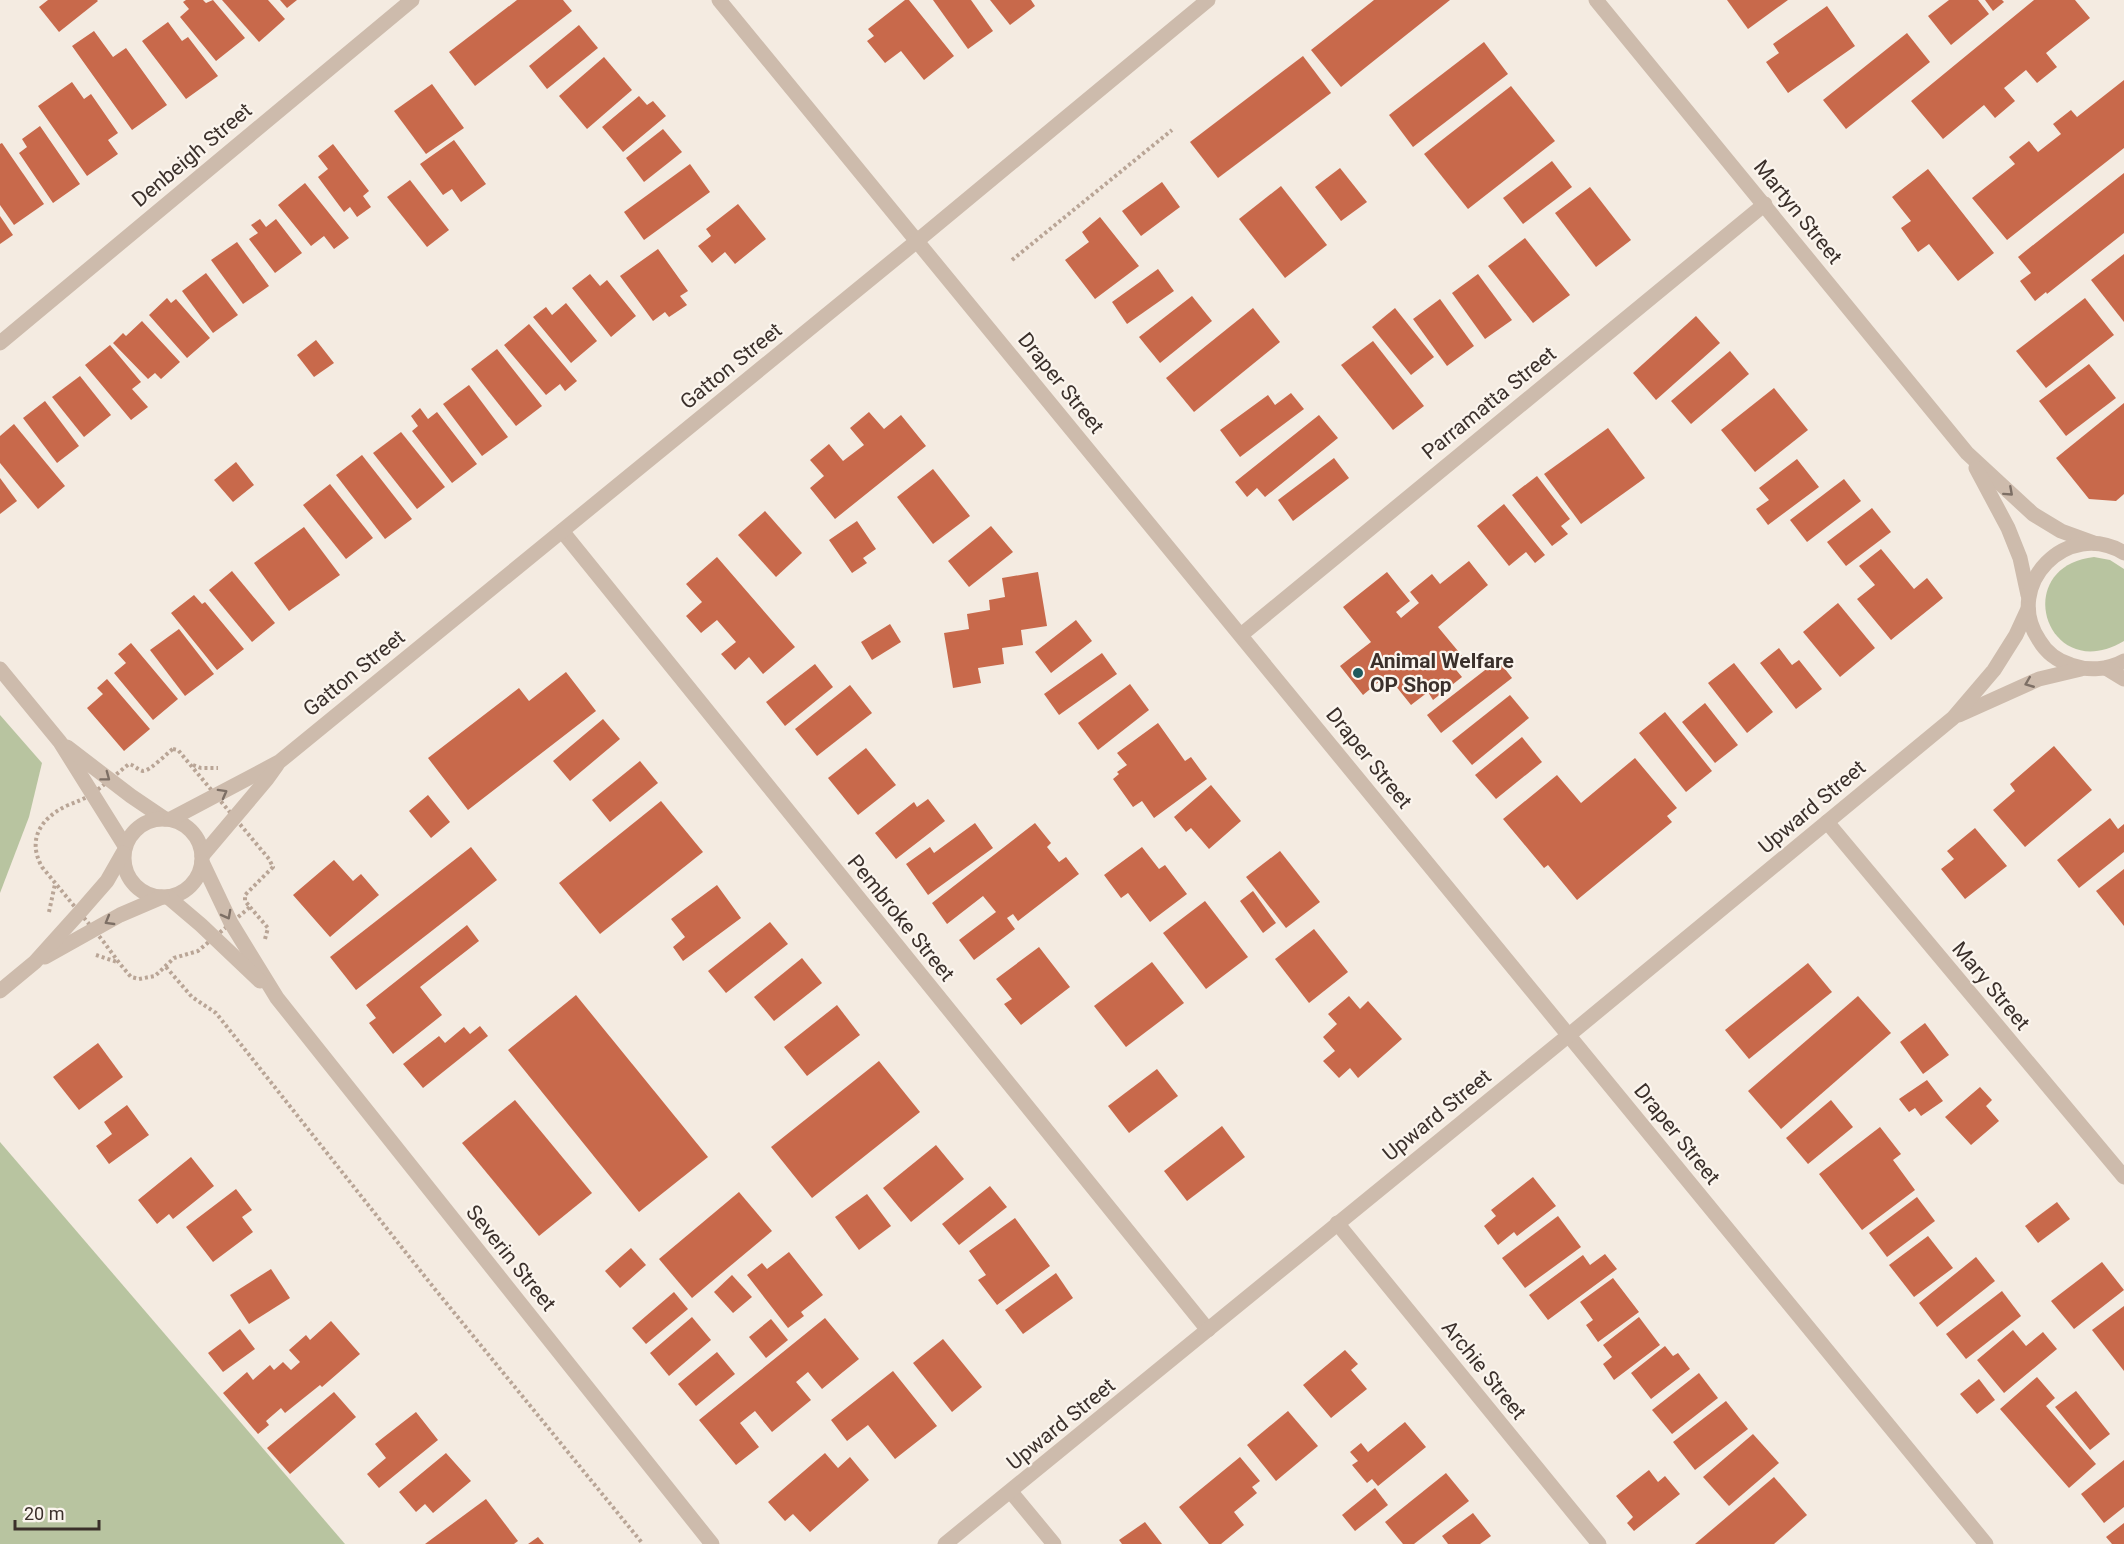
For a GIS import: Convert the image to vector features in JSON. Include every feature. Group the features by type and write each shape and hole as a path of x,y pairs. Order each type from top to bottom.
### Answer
{"street":[{"name":"Denbeigh Street","path":"0,343 412,0"},
{"name":"Draper Street","path":"719,0 1986,1544"},
{"name":"Gatton Street","path":"168,819 279,762 1208,0"},
{"name":"Martyn Street","path":"1596,0 1765,204 1966,453 1991,493 2020,558 2028,603 2029,624 2042,646 2052,655 2067,664 2085,668"},
{"name":"Parramatta Street","path":"1241,635 1765,204"},
{"name":"Martyn Street","path":"1966,453 2033,514 2061,531 2124,553"},
{"name":"Pembroke Street","path":"562,531 1208,1330"},
{"path":"2099,543 2124,538"},
{"name":"Upward Street","path":"945,1544 1569,1035 1953,718 1994,670 2016,635 2028,603 2032,582 2041,569 2052,557 2065,549 2080,544 2099,543"},
{"path":"2085,668 2106,668 2124,661"},
{"name":"Upward Street","path":"1953,718 2039,679 2085,668"},
{"path":"2106,668 2124,679"},
{"path":"0,669 60,742 124,849 124,866 132,883 148,895 165,897"},
{"path":"34,962 120,915 181,893 191,885 198,874 202,859 199,843 183,824 168,819 131,796 60,742"},
{"name":"Gatton Street","path":"202,859 279,762"},
{"path":"0,991 34,962 107,882 131,834 152,820 168,819"},
{"name":"Mary Street","path":"1827,822 2124,1177"},
{"name":"Severin Street","path":"202,859 231,923 277,998 712,1544"},
{"name":"Severin Street","path":"165,897 201,925 277,998"},
{"name":"Archie Street","path":"1337,1223 1599,1544"},
{"path":"1011,1492 1054,1544"}],"path":[{"path":"1012,260 1172,130"},
{"path":"124,768 132,764 140,770 148,770 176,749 206,782"},
{"path":"70,900 37,858 35,837 52,815 63,807 78,803"},
{"path":"243,913 250,907 244,895 273,867 273,864 244,830"},
{"path":"103,941 134,978 144,980 152,978 174,958 195,953 202,948"},
{"path":"166,967 192,997 216,1013 434,1288 643,1544"}],"green space":[{"path":"2094,557 2110,560 2124,569 2124,641 2097,651 2075,649 2058,637 2048,620 2045,600 2052,581 2067,565"},
{"path":"0,715 42,763 29,817 0,893"},
{"path":"0,1142 345,1544 0,1544"}],"building":[{"path":"48,0 98,1 59,32 39,7"},
{"path":"203,0 206,3 213,0 245,38 216,61 180,17 189,9 183,2"},
{"path":"222,0 268,0 285,19 259,42"},
{"path":"280,0 297,0 287,8"},
{"path":"517,0 563,0 572,11 475,86 449,52"},
{"path":"905,0 909,0 954,56 924,80 901,51 885,63 867,41 874,36 868,29"},
{"path":"933,0 971,0 993,31 968,49"},
{"path":"990,0 1031,0 1035,6 1010,25"},
{"path":"1374,0 1450,0 1341,87 1311,50"},
{"path":"1727,0 1788,0 1748,29"},
{"path":"1949,0 1978,0 1989,14 1951,45 1928,16"},
{"path":"1985,0 2002,0 2004,2 1993,11"},
{"path":"2034,0 2075,0 2090,18 2046,53 2057,67 2037,83 2026,70 2004,88 2015,101 1995,118 1984,105 1943,139 1911,101"},
{"path":"1827,6 1855,46 1788,93 1766,62 1779,53 1773,44"},
{"path":"168,22 182,41 188,37 218,76 186,99 142,41"},
{"path":"579,25 598,48 547,89 529,66"},
{"path":"94,31 113,57 126,48 167,105 132,130 72,46"},
{"path":"1907,33 1930,62 1846,129 1823,100"},
{"path":"1484,42 1508,74 1413,147 1389,115"},
{"path":"1303,56 1331,93 1218,178 1190,142"},
{"path":"604,57 632,90 587,129 559,96"},
{"path":"2124,80 2124,148 2007,240 1972,198 2015,164 2009,157 2029,141 2038,152 2061,134 2053,124 2071,110 2077,117"},
{"path":"72,82 84,99 91,94 118,133 108,140 118,154 87,176 38,106"},
{"path":"432,84 464,128 426,154 394,111"},
{"path":"1511,86 1555,141 1468,209 1424,154"},
{"path":"639,96 647,105 653,101 666,116 623,152 602,127"},
{"path":"40,126 80,184 53,203 19,153 27,147 22,139"},
{"path":"663,129 682,152 644,182 626,158"},
{"path":"454,140 486,184 461,202 452,189 443,195 420,164"},
{"path":"2,143 44,204 14,225 0,205 0,144"},
{"path":"333,144 369,191 363,196 371,207 357,217 350,207 344,212 318,177 328,169 318,156"},
{"path":"1552,161 1572,187 1523,224 1503,198"},
{"path":"690,164 710,192 644,240 624,212"},
{"path":"1340,168 1367,202 1341,221 1315,187"},
{"path":"1928,169 1994,253 1958,281 1929,244 1918,252 1901,228 1911,221 1892,197"},
{"path":"2124,173 2124,233 2035,301 2020,281 2031,273 2018,257"},
{"path":"410,180 449,230 427,247 387,197"},
{"path":"1162,182 1180,207 1141,236 1122,211"},
{"path":"305,183 349,238 334,249 324,236 311,246 278,205"},
{"path":"1281,186 1327,245 1285,278 1239,219"},
{"path":"1590,187 1631,240 1596,267 1555,213"},
{"path":"738,204 766,239 735,264 725,252 712,263 698,246 711,236 706,229"},
{"path":"0,216 13,235 0,244"},
{"path":"1100,217 1139,266 1095,299 1065,260 1089,242 1082,232"},
{"path":"260,219 266,227 276,219 302,253 275,273 249,239 258,233 251,225"},
{"path":"1525,238 1570,295 1533,323 1488,266"},
{"path":"237,242 269,286 243,304 211,260"},
{"path":"658,249 688,291 680,296 687,305 669,317 665,312 653,321 620,276"},
{"path":"2124,254 2124,322 2091,280"},
{"path":"1158,269 1174,291 1127,324 1112,302"},
{"path":"206,273 238,315 213,333 182,291"},
{"path":"590,274 600,286 607,280 636,316 611,337 572,288"},
{"path":"1478,274 1512,320 1485,339 1452,293"},
{"path":"1192,296 1212,321 1160,363 1139,337"},
{"path":"167,298 171,303 176,299 210,338 187,358 149,315"},
{"path":"2085,298 2114,335 2046,388 2016,351"},
{"path":"1440,299 1474,346 1447,366 1413,319"},
{"path":"566,303 597,341 571,363 533,317 546,307 552,315"},
{"path":"1253,308 1280,342 1194,412 1166,378"},
{"path":"1395,308 1434,357 1411,375 1372,327"},
{"path":"1696,316 1720,343 1656,400 1633,373"},
{"path":"142,321 180,362 161,379 155,373 148,379 113,343 123,333 126,336"},
{"path":"529,324 577,381 565,391 560,384 546,395 504,345"},
{"path":"316,340 334,363 314,377 297,355"},
{"path":"1373,341 1424,406 1393,430 1341,365"},
{"path":"110,345 141,382 132,389 148,407 131,420 85,365"},
{"path":"497,349 542,406 516,426 471,369"},
{"path":"1730,351 1749,374 1691,424 1671,401"},
{"path":"2089,364 2116,398 2066,436 2039,401"},
{"path":"80,376 111,415 84,437 52,397"},
{"path":"469,385 508,437 482,456 443,404"},
{"path":"1774,388 1808,430 1755,472 1721,430"},
{"path":"1291,393 1304,409 1240,457 1220,430 1268,395 1275,405"},
{"path":"45,401 79,446 57,463 23,418"},
{"path":"2124,403 2124,494 2116,501 2089,499 2056,458"},
{"path":"420,408 428,419 437,412 477,464 452,483 412,431 418,426 411,416"},
{"path":"869,412 884,429 901,415 926,446 835,519 810,488 824,476 810,460 829,444 843,461 864,445 850,428"},
{"path":"1319,415 1338,438 1265,497 1257,488 1247,497 1235,482"},
{"path":"14,424 65,486 38,509 0,463 0,436"},
{"path":"1608,428 1645,478 1581,524 1544,474"},
{"path":"401,432 445,487 417,509 373,453"},
{"path":"362,455 412,519 385,539 336,475"},
{"path":"1334,458 1349,478 1293,521 1278,500"},
{"path":"1797,459 1819,487 1768,525 1756,509 1769,500 1759,488"},
{"path":"236,462 254,485 233,502 214,480"},
{"path":"933,469 970,516 933,544 897,497"},
{"path":"1537,476 1570,519 1561,526 1568,534 1552,546 1512,495"},
{"path":"0,478 17,501 0,514"},
{"path":"1844,479 1861,501 1807,542 1790,520"},
{"path":"330,484 373,538 346,559 303,505"},
{"path":"1504,504 1545,555 1535,563 1526,552 1509,566 1477,526"},
{"path":"1872,508 1891,532 1846,566 1827,542"},
{"path":"765,511 802,553 776,577 738,535"},
{"path":"857,521 876,549 863,558 867,563 852,573 829,540"},
{"path":"991,526 1013,552 969,587 948,561"},
{"path":"304,527 340,575 289,611 254,563"},
{"path":"1881,549 1914,589 1927,578 1943,598 1891,640 1857,599 1875,585 1859,566"},
{"path":"717,557 795,647 763,674 749,657 735,670 721,654 736,642 717,620 701,633 686,616 702,602 686,584"},
{"path":"1469,561 1488,585 1438,627 1463,657 1452,665 1462,677 1433,700 1428,692 1411,705 1387,675 1363,695 1340,666 1371,642 1343,607 1387,572 1410,601 1396,612 1401,618 1419,603 1410,592 1432,574 1440,584"},
{"path":"232,571 275,623 252,642 209,590"},
{"path":"1038,572 1047,626 1021,630 1023,645 1002,648 1004,664 978,668 981,683 953,688 944,633 969,629 967,614 990,610 989,600 1005,597 1002,578"},
{"path":"194,595 202,604 205,602 244,649 217,670 171,613"},
{"path":"1838,603 1875,648 1840,677 1803,632"},
{"path":"1076,620 1092,641 1051,673 1035,652"},
{"path":"890,624 901,642 872,660 861,642"},
{"path":"179,629 214,674 185,696 150,650"},
{"path":"131,643 178,699 153,720 114,673 126,663 118,654"},
{"path":"1779,648 1792,665 1799,660 1822,689 1796,709 1760,663"},
{"path":"1102,653 1117,674 1059,715 1044,694"},
{"path":"1498,660 1512,678 1441,733 1427,715"},
{"path":"1734,663 1773,712 1747,733 1708,683"},
{"path":"815,664 833,687 785,726 766,702"},
{"path":"566,672 596,711 468,810 428,758 519,688 529,701"},
{"path":"107,679 150,729 124,751 87,708 103,694 97,688"},
{"path":"1130,684 1149,710 1098,750 1078,723"},
{"path":"850,685 872,713 817,756 795,729"},
{"path":"1510,695 1529,718 1472,765 1452,741"},
{"path":"1705,703 1738,745 1715,763 1682,722"},
{"path":"1665,712 1712,771 1686,792 1639,733"},
{"path":"603,719 620,739 570,781 553,761"},
{"path":"1158,723 1185,761 1191,757 1207,779 1154,818 1142,801 1133,807 1113,779 1119,774 1117,772 1127,765 1117,753"},
{"path":"1522,737 1542,762 1496,799 1475,775"},
{"path":"2054,746 2092,790 2025,847 1993,810 2015,791 2010,784"},
{"path":"866,748 896,785 858,815 828,778"},
{"path":"1635,758 1677,808 1667,816 1672,822 1577,900 1548,865 1544,868 1503,819 1557,775 1581,803"},
{"path":"640,761 658,783 610,822 592,800"},
{"path":"1211,785 1241,821 1209,849 1191,828 1186,832 1174,817"},
{"path":"428,795 450,822 431,838 409,811"},
{"path":"928,799 945,821 896,859 875,833 914,802 917,807"},
{"path":"661,801 703,852 600,934 559,883"},
{"path":"2110,818 2118,829 2124,824 2124,852 2079,888 2057,860"},
{"path":"975,823 993,848 928,895 906,864 930,847 934,853"},
{"path":"1035,823 1051,843 1047,847 1059,862 1066,857 1079,874 1018,921 1013,914 1007,918 1015,929 974,960 959,940 996,912 983,896 947,924 932,903"},
{"path":"1975,828 2007,866 1965,899 1941,869 1954,859 1947,851"},
{"path":"471,847 497,880 356,990 330,957"},
{"path":"1142,847 1159,869 1165,865 1187,894 1150,922 1128,893 1121,898 1104,875"},
{"path":"1280,851 1320,902 1286,928 1246,877"},
{"path":"334,860 353,881 361,874 379,895 330,937 293,895"},
{"path":"2124,869 2124,926 2096,891"},
{"path":"717,885 741,918 683,961 673,947 685,937 671,919"},
{"path":"1253,891 1276,923 1263,933 1240,901"},
{"path":"1205,901 1248,957 1206,989 1163,933"},
{"path":"770,922 788,944 726,993 708,971"},
{"path":"467,925 479,941 420,987 442,1015 393,1054 369,1023 376,1018 366,1005"},
{"path":"1314,929 1348,972 1309,1003 1275,959"},
{"path":"1039,947 1070,987 1021,1025 1004,1004 1012,999 996,979"},
{"path":"802,958 822,983 774,1021 754,997"},
{"path":"1152,962 1184,1003 1126,1047 1094,1006"},
{"path":"1808,963 1832,992 1749,1059 1725,1030"},
{"path":"576,995 708,1157 639,1212 508,1050"},
{"path":"1349,996 1360,1009 1368,1001 1402,1039 1358,1078 1350,1068 1339,1078 1323,1061 1335,1051 1323,1037 1337,1024 1328,1014"},
{"path":"1858,996 1891,1033 1781,1129 1748,1091"},
{"path":"837,1005 860,1035 807,1076 784,1047"},
{"path":"1925,1023 1949,1055 1923,1074 1900,1042"},
{"path":"480,1026 488,1036 423,1088 403,1064 439,1036 445,1043 464,1027 470,1034"},
{"path":"98,1043 123,1077 79,1110 53,1077"},
{"path":"879,1061 920,1112 812,1198 771,1147"},
{"path":"1157,1069 1178,1096 1129,1133 1108,1106"},
{"path":"1927,1080 1943,1101 1921,1116 1915,1108 1909,1112 1899,1099"},
{"path":"1980,1087 1992,1100 1986,1106 1999,1121 1971,1145 1945,1117"},
{"path":"515,1100 592,1193 539,1236 462,1143"},
{"path":"1831,1100 1853,1127 1808,1164 1786,1138"},
{"path":"127,1105 149,1135 109,1164 96,1146 112,1134 104,1122"},
{"path":"1222,1126 1245,1157 1187,1201 1164,1171"},
{"path":"1880,1127 1901,1154 1893,1160 1915,1190 1862,1230 1819,1174"},
{"path":"936,1145 964,1179 911,1222 883,1188"},
{"path":"191,1157 214,1186 173,1219 169,1214 157,1224 138,1200"},
{"path":"1533,1177 1556,1206 1517,1236 1514,1232 1498,1245 1484,1226 1496,1216 1491,1210"},
{"path":"990,1186 1007,1207 959,1245 942,1224"},
{"path":"236,1189 252,1210 242,1217 253,1232 213,1262 186,1227"},
{"path":"739,1192 772,1231 692,1298 659,1259"},
{"path":"867,1194 891,1226 859,1250 835,1217"},
{"path":"1917,1197 1935,1221 1887,1257 1869,1233"},
{"path":"2057,1202 2070,1219 2038,1243 2025,1226"},
{"path":"1558,1216 1581,1247 1525,1288 1502,1258"},
{"path":"1015,1218 1050,1266 997,1305 978,1280 986,1275 969,1251"},
{"path":"1928,1236 1953,1268 1914,1297 1889,1265"},
{"path":"631,1248 646,1265 620,1288 605,1271"},
{"path":"789,1252 823,1295 801,1312 804,1316 788,1328 747,1275 762,1263 767,1269"},
{"path":"1605,1254 1617,1269 1548,1320 1529,1295 1583,1255 1590,1265"},
{"path":"1976,1257 1995,1281 1937,1327 1919,1303"},
{"path":"2102,1262 2124,1290 2074,1329 2051,1301"},
{"path":"271,1269 290,1298 249,1324 230,1295"},
{"path":"1056,1273 1073,1298 1023,1334 1005,1310"},
{"path":"732,1275 752,1297 733,1313 714,1292"},
{"path":"1613,1278 1639,1312 1598,1342 1586,1325 1593,1320 1580,1302"},
{"path":"2002,1291 2021,1316 1966,1359 1946,1334"},
{"path":"674,1292 688,1309 646,1344 632,1328"},
{"path":"2124,1306 2124,1371 2092,1330"},
{"path":"692,1317 711,1340 669,1376 650,1353"},
{"path":"1639,1317 1660,1345 1614,1380 1603,1364 1612,1357 1603,1345"},
{"path":"825,1318 859,1359 822,1389 808,1372 796,1382 811,1400 772,1432 755,1411 740,1423 759,1447 736,1465 699,1420"},
{"path":"771,1319 788,1340 766,1358 749,1337"},
{"path":"331,1321 360,1354 322,1387 320,1385 285,1413 281,1408 266,1421 269,1425 258,1434 223,1393 247,1372 253,1380 270,1365 274,1370 283,1362 291,1370 300,1362 289,1350 306,1335 310,1340"},
{"path":"240,1329 255,1349 223,1372 208,1353"},
{"path":"2013,1330 2026,1346 2043,1332 2057,1349 2004,1393 1977,1360"},
{"path":"943,1339 982,1387 952,1412 913,1363"},
{"path":"1665,1346 1673,1356 1678,1353 1690,1369 1651,1399 1631,1373"},
{"path":"1345,1350 1358,1364 1351,1370 1367,1389 1331,1418 1303,1385"},
{"path":"717,1352 735,1374 696,1406 678,1384"},
{"path":"893,1371 937,1426 895,1459 868,1425 847,1441 831,1420"},
{"path":"1699,1373 1718,1398 1672,1434 1652,1410"},
{"path":"2037,1377 2055,1398 2046,1406 2096,1464 2069,1488 2000,1409"},
{"path":"1979,1379 1995,1400 1977,1414 1960,1394"},
{"path":"2076,1391 2110,1434 2090,1450 2055,1407"},
{"path":"334,1392 356,1417 290,1474 267,1448"},
{"path":"1726,1401 1748,1429 1695,1470 1673,1442"},
{"path":"1288,1411 1318,1446 1276,1481 1247,1445"},
{"path":"416,1412 438,1440 379,1488 367,1474 386,1458 375,1444"},
{"path":"1405,1422 1426,1447 1378,1486 1372,1479 1367,1483 1352,1465 1358,1461 1350,1452 1361,1443 1368,1452"},
{"path":"1753,1434 1779,1463 1729,1506 1703,1477"},
{"path":"446,1453 471,1481 433,1513 425,1504 416,1512 399,1492"},
{"path":"825,1453 838,1468 850,1457 869,1480 810,1532 793,1514 785,1521 768,1502"},
{"path":"1240,1457 1260,1481 1252,1487 1257,1493 1234,1512 1244,1525 1221,1544 1209,1544 1179,1507"},
{"path":"2124,1460 2124,1507 2104,1523 2081,1494"},
{"path":"1649,1470 1658,1482 1665,1476 1680,1494 1634,1531 1627,1523 1633,1517 1616,1496"},
{"path":"1446,1473 1469,1501 1414,1544 1403,1544 1385,1522"},
{"path":"1774,1477 1807,1515 1774,1544 1695,1544"},
{"path":"1375,1488 1388,1505 1355,1531 1342,1515"},
{"path":"486,1499 518,1541 514,1544 425,1544"},
{"path":"1473,1513 1491,1536 1480,1544 1448,1544 1442,1536"},
{"path":"1145,1522 1162,1544 1122,1544 1119,1540"},
{"path":"2124,1523 2124,1544 2112,1544 2106,1537"},
{"path":"538,1537 544,1544 528,1544"}],"place":[{"name":"Animal Welfare OP Shop","path":"1358,673"}]}
